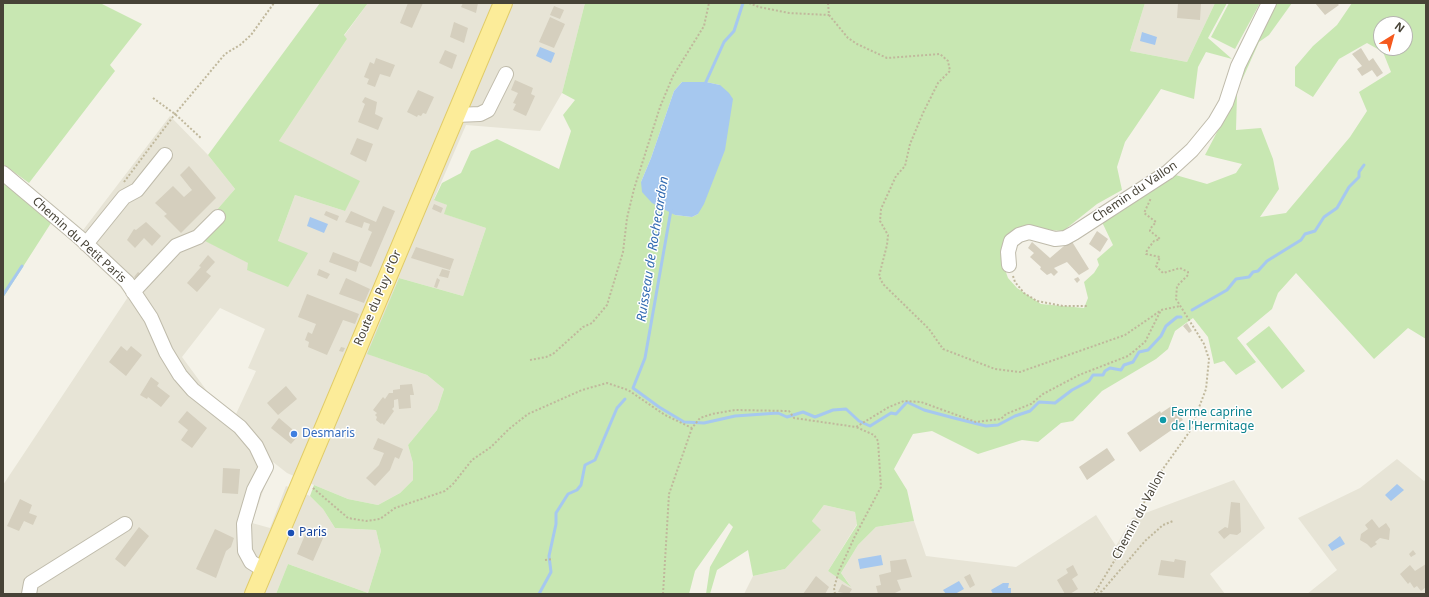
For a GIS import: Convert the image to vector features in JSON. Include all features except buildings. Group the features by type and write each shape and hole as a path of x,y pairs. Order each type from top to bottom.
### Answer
{"main road":[{"name":"Route du Puy d'Or","path":"254,594 503,3"}],"street":[{"name":"Chemin du Vallon","path":"1009,265 1008,252 1011,241 1018,235 1029,232 1055,239 1065,238 1168,172 1192,150 1215,122 1226,103 1238,66 1269,3"},
{"path":"456,115 480,114 488,110 506,74"},
{"path":"86,244 124,197 137,190 165,155"},
{"name":"Chemin du Petit Paris","path":"3,173 86,244 126,282 151,318 166,352 180,375 193,390 240,427 256,446 266,467 254,490 244,524 245,551 251,562 264,570"},
{"path":"133,292 176,246 198,237 218,217"},
{"path":"30,588 125,524"}],"path":[{"path":"124,183 176,114 225,54 240,45 251,35 274,3"},
{"path":"530,360 546,358 553,354 583,327 592,323 607,305 623,252 627,218 634,189 660,107 673,76 704,26 709,3"},
{"path":"749,3 759,7 789,12 829,15"},
{"path":"828,3 829,15 848,38 887,58 940,54 948,61 950,71 938,83 910,144 905,166 896,176 880,209 880,221 888,235 879,276 882,284 929,329 943,349 995,369 1020,372 1125,335 1161,310 1180,306 1176,299 1177,286 1188,275 1188,272 1180,268 1163,273 1156,266 1160,257 1146,254 1147,250 1154,241 1160,239 1150,229 1156,222 1144,213 1151,197 1149,185"},
{"path":"154,98 176,114 202,139"},
{"path":"1009,265 1015,282 1024,293 1037,301 1063,306 1087,306"},
{"name":"Chemin du Vallon","path":"1095,594 1121,550 1155,480 1190,431 1206,389 1209,359 1204,344 1180,306"},
{"path":"856,427 889,407 904,401 922,402 976,422 1001,419 1006,414 1031,404 1043,394 1079,375 1128,356 1145,342 1161,310"},
{"path":"301,482 313,488 334,508 348,518 366,521 380,519 395,508 445,491 453,484 472,460 491,447 509,429 528,414 582,390 606,383 628,390 665,414 692,428"},
{"path":"663,594 669,494 692,428 700,418 712,414 735,410 789,411 794,418 856,427 874,435 878,441 881,488 855,536 839,571 834,588 835,594"},
{"path":"1095,594 1102,591 1145,542 1163,525 1173,521"},
{"path":"545,560 554,559"}],"shaded area":[{"path":"368,3 585,3 562,93 540,131 466,125 434,199 447,205 445,214 486,228 463,296 399,278 368,354 427,375 444,389 437,410 408,445 413,463 413,480 400,493 378,505 348,499 287,473 273,462 252,523 270,528 286,486 310,496 323,509 335,528 376,530 381,551 368,593 288,564 276,594 3,594 3,485 128,297 109,273 74,242 170,116 208,155 235,189 215,212 204,240 249,263 247,270 278,241 295,195 345,211 279,141 347,39 344,36","holes":["220,308 265,329 248,368 256,371 236,414 207,391 182,357"]},
{"path":"1145,3 1215,3 1187,62 1130,51"},
{"path":"1397,459 1424,481 1426,479 1426,594 1307,594 1337,570 1298,518 1360,488"},
{"path":"1234,480 1265,528 1210,574 1225,594 744,594 753,576 785,569 820,530 812,521 824,505 855,512 857,524 828,571 850,585 841,573 858,545 876,527 914,521 926,556 1016,567 1096,515 1116,546 1132,518"}],"green space":[{"path":"3,3 100,3 142,24 110,65 115,71 29,183 3,164"},
{"path":"320,3 368,3 344,35 347,39 279,141 360,181 345,211 295,195 278,241 308,253 288,287 247,270 248,263 203,240 215,212 235,189 208,155"},
{"path":"585,3 1145,3 1130,51 1187,62 1215,3 1227,3 1208,38 1232,59 1206,52 1198,67 1194,99 1161,89 1125,142 1117,167 1122,190 1097,204 1063,231 1026,228 1006,237 1003,264 1008,278 1017,288 1041,304 1084,308 1088,298 1084,282 1094,273 1099,265 1097,259 1113,245 1102,222 1172,174 1207,184 1236,173 1242,164 1205,155 1237,94 1236,130 1261,128 1273,159 1279,189 1260,217 1286,213 1350,137 1367,111 1359,92 1391,72 1385,56 1413,56 1413,16 1373,16 1373,46 1367,43 1339,59 1313,97 1295,86 1295,67 1313,46 1337,25 1352,3 1426,3 1426,339 1408,328 1374,359 1296,273 1278,293 1272,309 1237,338 1256,362 1236,375 1224,361 1214,364 1208,337 1193,318 1175,331 1168,349 1156,359 1102,391 1073,421 1061,423 1038,442 1022,440 978,454 932,431 913,434 894,469 907,490 914,521 876,527 858,545 841,573 851,587 828,571 857,525 855,512 824,505 812,521 821,530 785,569 753,576 748,550 717,570 710,594 706,594 710,567 733,527 729,523 695,571 689,594 276,594 288,564 368,593 381,551 376,530 335,528 323,509 310,496 314,485 348,499 378,505 400,493 413,480 413,463 408,445 437,410 444,389 427,375 367,354 399,278 463,296 486,228 444,214 447,205 434,200 442,183 461,173 471,151 497,139 559,169 571,131 563,115 575,100 562,93","holes":["682,82 706,82 720,85 698,214 692,217 675,215 641,182 651,158 674,91"]},
{"path":"1229,3 1260,3 1235,49 1211,37"},
{"path":"1272,3 1292,3 1269,35 1259,42 1242,80 1238,72"},
{"path":"3,179 51,223 3,298"},
{"path":"1269,326 1305,371 1282,389 1246,344"}],"water":[{"path":"1142,32 1157,37 1155,45 1140,41"},
{"path":"540,47 555,53 551,63 536,56"},
{"path":"682,82 706,82 720,85 733,99 725,150 704,204 698,214 692,217 675,215 652,203 642,192 641,182 651,158 674,91"},
{"path":"310,217 328,224 324,233 307,226"},
{"path":"1397,484 1404,490 1391,501 1385,495"},
{"path":"1340,536 1345,544 1332,551 1328,545"},
{"path":"881,555 883,565 860,569 858,559"},
{"path":"959,581 964,589 955,594 946,594 943,590"},
{"path":"1003,583 1009,583 1008,588 1011,588 1011,593 993,594 991,590"}],"waterway":[{"name":"Ruisseau de Rochecardon","path":"705,84 724,42 734,31 743,3"},
{"path":"1192,310 1227,290 1236,279 1249,277 1253,272 1258,271 1267,261 1301,240 1305,234 1315,231 1324,217 1337,208 1349,187 1359,177 1359,172 1364,165"},
{"path":"671,210 645,358 633,388 659,407 684,422 704,423 735,416 778,413 787,417 803,412 815,417 833,410 846,409 859,421 870,426 891,413 896,414 907,402 924,410 954,418 986,426 998,425 1015,416 1030,411 1039,402 1055,403 1072,390 1089,381 1093,375 1103,375 1105,371 1110,368 1121,370 1124,365 1133,362 1139,352 1148,350 1161,336 1166,326 1177,317 1181,317"},
{"path":"3,295 22,266"},
{"name":"Ruisseau de Rochecardon","path":"539,594 551,572 549,556 556,524 556,513 568,494 577,490 581,485 585,465 595,460 617,408 625,399"}],"place":[{"name":"Ferme caprine de l'Hermitage","path":"1163,420"},
{"name":"Desmaris","path":"294,434"},
{"name":"Paris","path":"291,533"}]}
